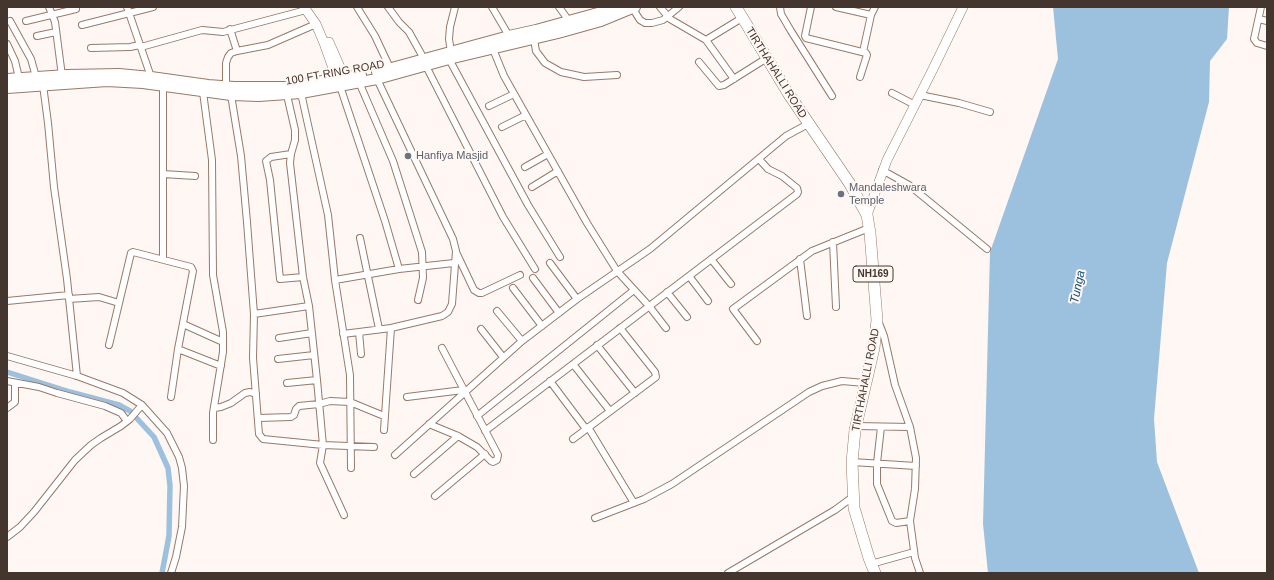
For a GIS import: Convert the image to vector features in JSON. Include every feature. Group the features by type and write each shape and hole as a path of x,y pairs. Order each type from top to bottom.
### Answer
{"highway":[{"name":"TIRTHAHALLI ROAD","path":"736,7 808,124 850,184 867,215 877,320 874,348 856,426 852,462 854,508 873,568"}],"main road":[{"name":"100 FT RING ROAD","path":"450,56 509,36 569,22 620,7"},
{"name":"100 FT RING ROAD","path":"7,88 62,76 119,74 151,76 229,91 287,95 301,93 390,68 493,49 534,39 601,21 634,8"},
{"name":"100 FT RING ROAD","path":"7,79 19,78 39,81 107,81 163,86 203,92 229,91 359,82 377,79 425,62"}],"street":[{"path":"49,7 56,32 62,76"},
{"path":"82,25 128,10 153,7"},
{"path":"357,7 375,36 390,68"},
{"path":"388,7 399,22 409,32 503,217 536,269"},
{"path":"455,7 450,27 450,56 528,205 560,257"},
{"path":"492,7 509,36"},
{"path":"559,7 569,22"},
{"path":"660,7 667,16 706,40 734,79"},
{"path":"634,8 640,20 646,23 652,23 663,20 679,7"},
{"path":"780,7 781,14 832,96"},
{"path":"811,7 805,36 806,38 863,52"},
{"path":"836,7 871,15"},
{"path":"860,77 866,55 863,52 871,15 876,7"},
{"path":"867,215 882,170 963,7"},
{"path":"1261,7 1254,39 1257,43 1267,46"},
{"path":"26,22 76,8"},
{"path":"307,8 316,24 342,82"},
{"path":"91,48 140,46 202,30 222,32 307,8"},
{"path":"307,8 320,22 342,82 399,269"},
{"path":"128,10 151,76"},
{"path":"706,40 742,18"},
{"path":"1258,19 1267,21"},
{"path":"10,21 31,59 39,81 48,123 54,187 69,297 77,376"},
{"path":"316,24 268,45 231,53 226,63 229,91 241,156 254,314 253,358 259,434 263,439 323,445 374,447"},
{"path":"230,29 237,51"},
{"path":"37,36 56,32"},
{"path":"534,39 536,51 544,63 561,72 584,77 617,75"},
{"path":"7,44 15,61 19,78"},
{"path":"493,49 504,76 586,223 617,271 649,306 666,328"},
{"path":"699,62 719,86 724,85 767,58"},
{"path":"377,79 453,239 456,252 474,290 482,293 520,275"},
{"path":"359,82 393,161 422,252 423,278 418,300"},
{"path":"163,86 163,259"},
{"path":"203,92 212,160 213,275 223,332 223,352 214,408 212,440"},
{"path":"301,93 326,206 335,280 350,375 351,468"},
{"path":"892,93 915,105"},
{"path":"489,106 514,94"},
{"path":"287,95 295,130 295,140 290,163 317,380 323,445 320,463 344,515"},
{"path":"920,95 959,103 990,112"},
{"path":"502,127 526,114"},
{"path":"394,455 464,391 522,341 577,299 650,249 786,136 808,124"},
{"path":"291,154 271,157 266,160 271,188 280,279 303,277"},
{"path":"525,167 548,154"},
{"path":"485,431 798,192 797,188 782,176 768,169 759,159"},
{"path":"882,170 909,185 988,249"},
{"path":"532,187 558,171"},
{"path":"163,174 195,176"},
{"path":"756,341 733,309 816,248 869,228"},
{"path":"360,238 379,329"},
{"path":"833,242 836,307"},
{"path":"109,345 131,253 133,252 191,267 193,269 178,349 171,397"},
{"path":"343,334 391,328 442,316 448,312 452,304 454,262 456,252"},
{"path":"711,259 731,284"},
{"path":"800,259 807,316"},
{"path":"335,280 399,269 454,262"},
{"path":"550,263 577,299"},
{"path":"689,276 708,301"},
{"path":"533,278 559,313"},
{"path":"513,288 542,326"},
{"path":"477,416 634,290"},
{"path":"667,292 687,317"},
{"path":"7,301 69,297 99,297 119,303"},
{"path":"254,314 309,306"},
{"path":"497,311 522,341"},
{"path":"877,320 884,336 895,385 910,428 916,458 915,489 910,521 914,552 920,573"},
{"path":"183,324 223,342"},
{"path":"384,430 391,328"},
{"path":"573,439 656,376 620,328"},
{"path":"481,329 503,357"},
{"path":"359,332 361,354"},
{"path":"279,338 312,333"},
{"path":"597,345 635,393"},
{"path":"429,424 458,436 477,447 493,462 498,458 442,348"},
{"path":"178,349 221,366"},
{"path":"278,359 314,355"},
{"path":"7,356 77,376 123,393 141,407 167,433 179,457 184,486 182,527 171,573"},
{"path":"573,364 610,412"},
{"path":"287,383 317,380"},
{"path":"7,381 39,387 104,406 121,413 128,420"},
{"path":"595,518 644,499 672,484 809,392 822,386 842,381 865,383"},
{"path":"550,382 587,428 634,503"},
{"path":"7,408 15,402 15,383"},
{"path":"407,397 464,391"},
{"path":"214,408 221,407 245,393 250,392 256,394"},
{"path":"258,418 291,417 299,406 319,404 330,401 350,402 384,416"},
{"path":"7,537 20,527 34,512 80,455 101,438 128,420 141,407"},
{"path":"856,426 910,428"},
{"path":"880,427 877,484 890,519 896,523 910,521"},
{"path":"414,474 458,436"},
{"path":"435,496 485,454"},
{"path":"852,462 916,466"},
{"path":"728,573 835,510 854,496"},
{"path":"873,568 914,552"}],"water":[{"name":"Tunga","path":"1053,7 1229,7 1227,39 1210,61 1209,102 1167,263 1154,419 1157,462 1199,573 988,573 983,524 990,252 1058,59"}],"waterway":[{"path":"7,372 70,392 119,405 130,411 154,437 168,468 170,486 169,536 162,573"}],"place":[{"name":"Hanfiya Masjid","path":"408,156"},
{"name":"Mandaleshwara Temple","path":"841,194"}]}
